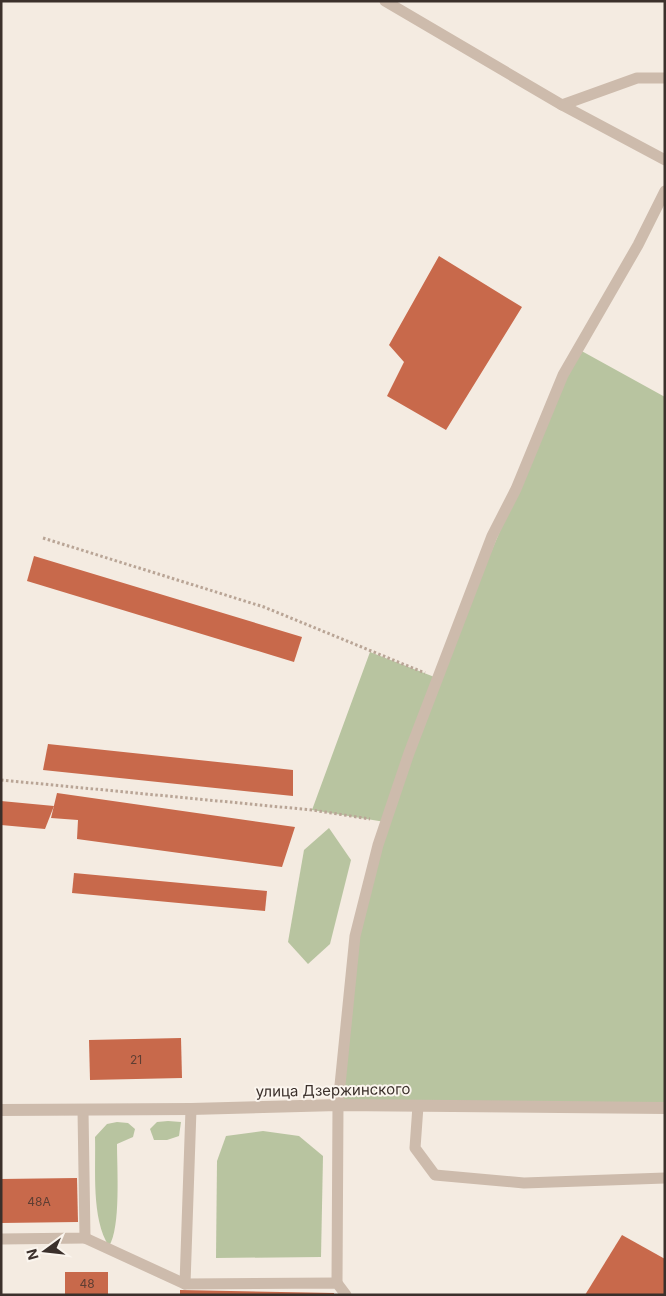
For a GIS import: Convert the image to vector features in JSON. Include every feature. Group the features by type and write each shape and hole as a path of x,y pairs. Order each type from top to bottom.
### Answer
{"street":[{"name":"улица Дзержинского","path":"1,1110 191,1109 338,1105 665,1108"}],"lane":[{"path":"386,1 562,105 665,160"},
{"path":"562,105 637,78 665,78"},
{"path":"346,1295 337,1283 338,1105 355,936 378,845 438,678 492,536 516,489 563,375 638,245 665,191"},
{"path":"418,1106 415,1148 435,1175 524,1183 665,1178"},
{"path":"185,1284 191,1109"},
{"path":"83,1110 85,1238"},
{"path":"1,1239 85,1238 185,1284 337,1283"}],"path":[{"path":"43,538 264,607 438,678"},
{"path":"1,780 312,810 386,822"}],"green space":[{"path":"578,349 665,397 665,1108 338,1105 355,936 385,822 312,810 370,652 437,678"},
{"path":"329,828 351,860 330,944 308,964 288,942 304,850"},
{"path":"117,1122 128,1123 135,1129 133,1137 117,1144 117,1212 113,1237 109,1246 103,1235 97,1208 95,1137 107,1124"},
{"path":"157,1122 181,1122 179,1136 167,1140 154,1140 150,1129"},
{"path":"263,1131 299,1136 323,1156 321,1257 216,1258 217,1161 226,1136"}],"building":[{"path":"439,256 522,307 446,430 387,396 404,362 389,345"},
{"path":"34,556 302,637 294,662 27,581"},
{"path":"48,744 293,770 293,796 43,770"},
{"path":"57,793 295,827 282,867 77,839 78,820 51,818"},
{"path":"1,801 54,806 45,829 1,825"},
{"path":"74,873 267,891 265,911 72,893"},
{"path":"181,1038 182,1078 90,1080 89,1040"},
{"path":"77,1178 78,1222 1,1223 1,1179"},
{"path":"622,1235 665,1259 665,1295 585,1295"},
{"path":"65,1272 108,1272 108,1295 65,1295"},
{"path":"180,1290 334,1293 334,1295 180,1295"}]}
